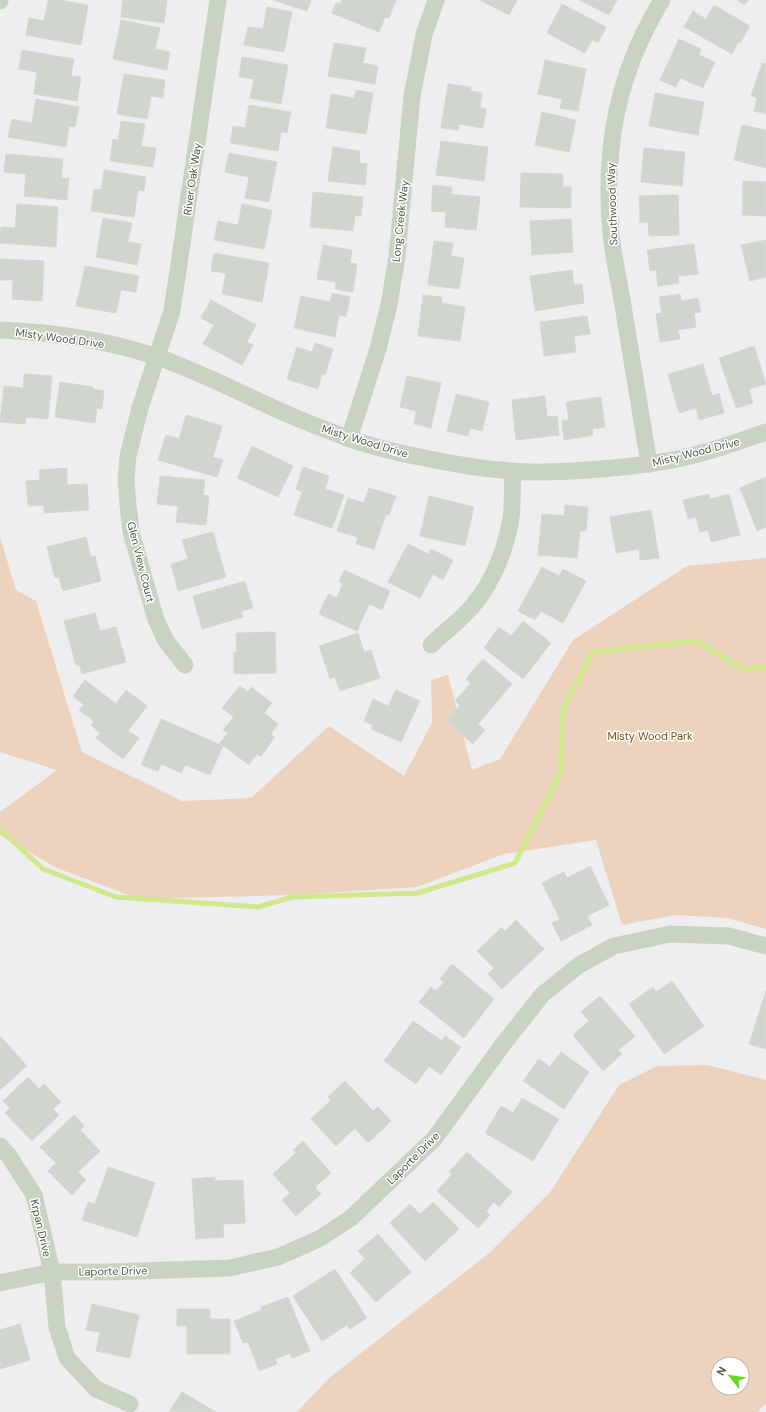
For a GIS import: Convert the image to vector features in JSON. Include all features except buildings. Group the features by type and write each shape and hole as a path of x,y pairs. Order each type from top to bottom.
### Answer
{"street":[{"name":"River Oak Way","path":"157,357 172,312 176,289 218,0"},
{"name":"Long Creek Way","path":"349,439 378,349 389,305 397,256 412,96 424,35 436,0"},
{"name":"Southwood Way","path":"649,464 611,235 609,171 616,114 628,70 648,24 662,0"},
{"name":"Misty Wood Drive","path":"0,330 36,332 78,338 122,347 157,357 202,374 292,416 349,439 407,455 442,462 513,472 588,470 649,464 683,458 721,448 766,432"},
{"name":"Glen View Court","path":"157,357 140,408 128,456 126,480 128,505 131,532 156,620 166,641 185,665"},
{"path":"430,645 464,616 482,594 495,570 505,543 511,517 513,472"},
{"name":"Laporte Drive","path":"0,1283 52,1272 108,1272 230,1268 278,1258 319,1239 350,1218 434,1139 504,1043 542,994 579,965 614,946 670,934 729,936 766,946"},
{"name":"Krpan Drive","path":"0,1146 9,1156 34,1195 52,1272 57,1327 67,1358 96,1389 130,1404"}],"green space":[{"name":"Misty Wood Park","path":"0,537 16,590 36,601 82,752 182,801 251,798 329,726 404,776 432,723 431,680 448,675 472,770 500,759 573,640 687,566 766,558 766,929 728,918 675,915 622,925 596,840 504,854 417,887 294,895 139,899 57,868 0,835 0,812 57,770 0,752"},
{"path":"708,1065 766,1080 766,1403 758,1412 297,1412 329,1378 488,1254 551,1191 619,1085 657,1066"}],"waterway":[{"path":"0,829 43,869 116,897 258,907 293,897 418,893 515,863 561,772 563,709 593,652 696,641 744,669 766,667"}]}
